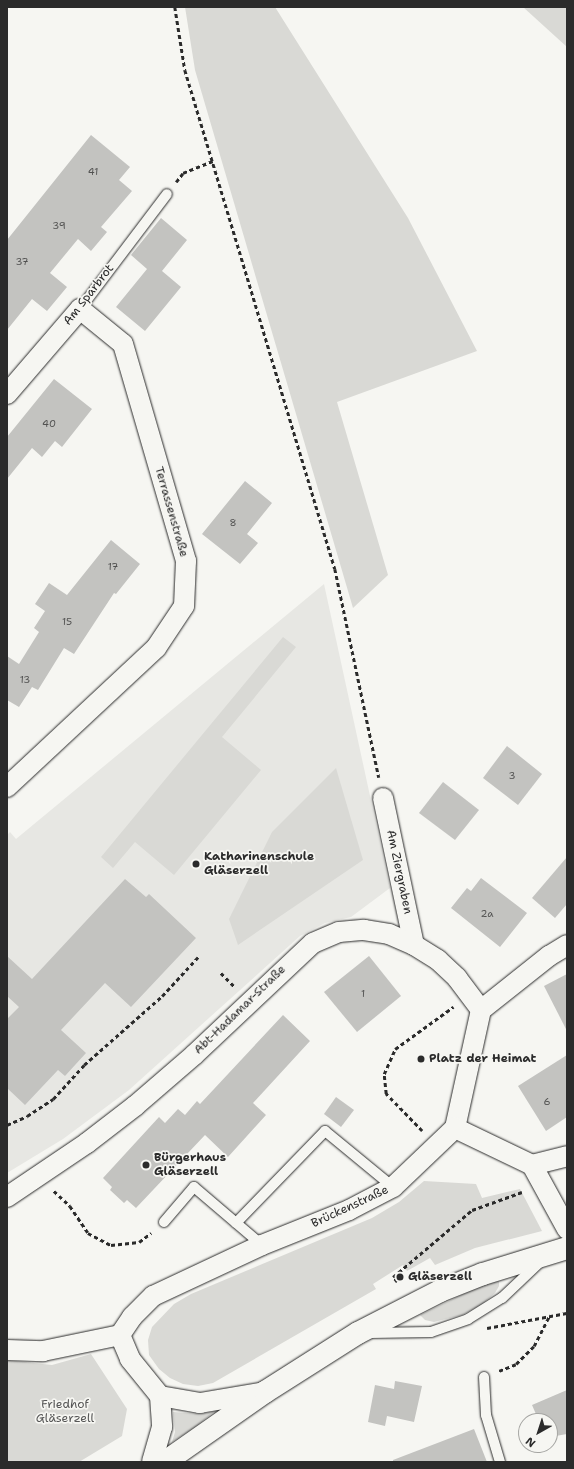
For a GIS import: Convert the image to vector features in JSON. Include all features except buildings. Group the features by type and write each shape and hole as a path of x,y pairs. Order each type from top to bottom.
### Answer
{"main road":[{"path":"165,1462 265,1392 358,1333 440,1291 559,1250"}],"street":[{"name":"Am Sparbrot","path":"7,394 80,308"},
{"name":"Terrassenstraße","path":"7,787 156,648 184,606 186,561 123,344 80,308"},
{"name":"Am Ziergraben","path":"384,798 414,945"},
{"name":"Abt-Hadamar-Straße","path":"7,1197 87,1143 135,1106 194,1055 313,942 339,932 364,930 389,934 414,945 438,960 476,1002"},
{"path":"567,945 476,1002 455,1128 532,1165 546,1194 567,1229"},
{"name":"Brückenstraße","path":"120,1335 132,1317 153,1296 262,1246 349,1210 393,1187 455,1128"},
{"path":"532,1165 567,1156"},
{"path":"7,1350 43,1351 120,1335 130,1359 160,1396 162,1427 152,1462"},
{"path":"160,1396 200,1403 265,1392"}],"lane":[{"name":"Am Sparbrot","path":"80,308 167,194"},
{"path":"236,1223 325,1130 393,1187"},
{"path":"164,1222 194,1187 262,1246"},
{"path":"358,1333 431,1332 468,1319 502,1298 559,1250"},
{"path":"484,1377 486,1416 500,1462"}],"path":[{"path":"175,7 185,70 335,569 384,798"},
{"path":"167,194 183,172 213,161"},
{"path":"7,1125 27,1116 53,1099 84,1064 162,996 198,957"},
{"path":"437,1145 386,1094 384,1074 395,1049 476,1002"},
{"path":"397,1282 393,1277 472,1210 546,1194"},
{"path":"70,1206 88,1233 111,1245 139,1242 164,1222"},
{"path":"480,1330 550,1315 567,1313"},
{"path":"484,1377 516,1364 534,1346 550,1315"}],"shaded area":[{"name":"Katharinenschule Gläserzell","path":"324,584 390,888 351,917 325,923 300,936 129,1090 63,1139 7,1173 7,835 10,832 16,839"}],"green space":[{"path":"185,7 275,7 408,218 477,351 337,402 388,575 353,608 195,70"},
{"path":"523,7 567,7 567,47"},
{"path":"283,637 296,647 222,737 261,770 174,875 135,842 113,868 101,857"},
{"path":"336,768 363,860 238,945 229,919 272,832"},
{"path":"424,1181 476,1184 482,1198 520,1189 542,1231 475,1248 435,1265 430,1258 407,1271 403,1265 373,1284 376,1289 213,1383 198,1386 183,1384 170,1378 159,1369 149,1355 148,1340 152,1327 174,1304 191,1294 372,1218 399,1202"},
{"path":"499,1281 499,1286 495,1293 481,1305 462,1315 434,1322 425,1320 420,1315 482,1285"},
{"name":"Friedhof Gläserzell","path":"91,1354 127,1409 122,1436 79,1462 7,1462 7,1360 52,1365"},
{"path":"215,1411 195,1427 172,1442 175,1432 173,1412 201,1414"}],"place":[{"name":"Katharinenschule Gläserzell","path":"196,864"},
{"name":"Platz der Heimat","path":"421,1059"},
{"name":"Bürgerhaus Gläserzell","path":"146,1165"},
{"name":"Gläserzell","path":"400,1277"}]}
